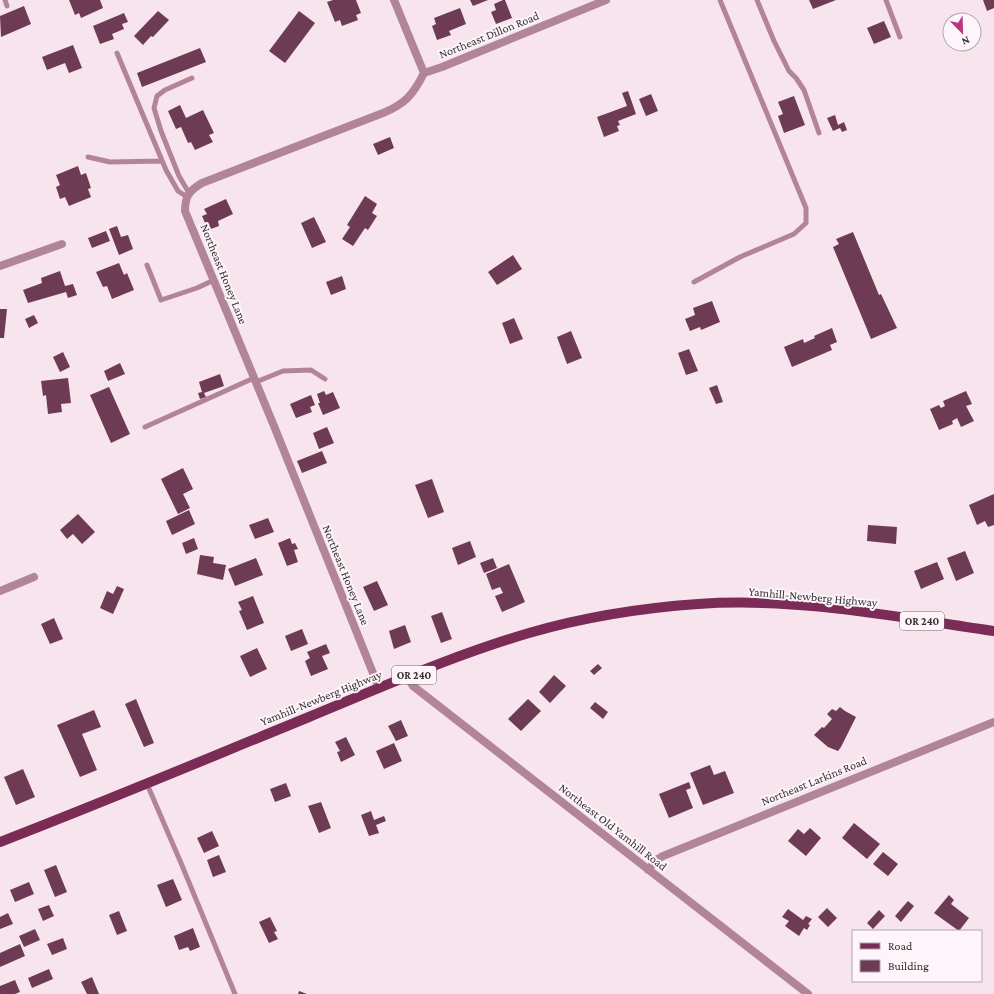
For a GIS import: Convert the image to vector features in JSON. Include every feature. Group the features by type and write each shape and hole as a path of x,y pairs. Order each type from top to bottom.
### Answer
{"main road":[{"name":"Yamhill-Newberg Highway","path":"0,842 147,784 379,688 485,647 550,628 617,613 700,604 770,604 850,611 994,631"}],"street":[{"path":"188,195 191,190 202,183 394,108 406,100 416,89 424,73 394,0"},
{"name":"Northeast Dillon Road","path":"424,73 606,0"},
{"name":"Northeast Honey Lane","path":"188,195 185,201 185,211 379,688"},
{"path":"0,266 62,244"},
{"path":"0,591 34,577"},
{"name":"Northeast Old Yamhill Road","path":"407,677 413,686 808,994"},
{"name":"Northeast Larkins Road","path":"648,870 656,860 663,856 994,722"}],"lane":[{"path":"5,0 7,6"},
{"path":"694,282 740,256 794,234 806,223 806,208 720,0"},
{"path":"757,0 774,41 789,71 804,90 819,133"},
{"path":"886,0 900,37"},
{"path":"116,53 172,181 178,191 188,195"},
{"path":"188,195 169,154 154,108 157,96 165,90 192,78"},
{"path":"88,157 110,162 162,161"},
{"path":"147,265 161,300 197,288 214,280"},
{"path":"146,427 255,380 283,371 311,370 325,379"},
{"path":"147,784 235,994"}],"building":[{"path":"69,0 100,0 103,8 81,18 79,13 75,15"},
{"path":"333,0 356,0 361,13 356,15 358,20 342,26 340,20 335,22 327,2"},
{"path":"470,0 488,0 473,6"},
{"path":"505,0 512,18 496,24 491,12 496,10 494,4"},
{"path":"809,0 836,0 813,9"},
{"path":"983,0 994,0 994,8 987,11"},
{"path":"24,6 31,24 1,37 0,16"},
{"path":"460,8 466,24 449,31 451,35 437,40 432,26 436,24 434,18"},
{"path":"158,11 169,20 143,45 134,36"},
{"path":"299,11 315,23 285,63 269,51"},
{"path":"124,13 128,22 122,24 124,29 112,34 114,39 100,44 93,26"},
{"path":"884,21 891,37 874,44 867,28"},
{"path":"73,45 82,68 69,73 65,63 47,70 42,57"},
{"path":"200,48 206,62 142,87 137,73"},
{"path":"628,91 636,114 618,121 620,125 617,126 619,131 604,137 597,117 627,106 622,93"},
{"path":"651,94 658,111 646,116 639,99"},
{"path":"794,96 805,125 784,133 778,116 783,114 778,102"},
{"path":"180,105 186,118 203,110 214,133 209,135 213,142 195,150 191,142 188,143 181,127 176,129 168,111"},
{"path":"835,115 838,125 844,122 847,130 842,132 840,128 833,131 827,118"},
{"path":"390,137 394,148 378,155 373,144"},
{"path":"78,166 81,175 86,173 91,188 88,189 91,197 69,206 65,197 60,199 56,187 60,185 56,175"},
{"path":"365,196 377,204 372,213 377,216 368,230 365,228 353,246 342,239 350,227 347,225"},
{"path":"226,199 233,214 218,221 219,226 208,230 202,216 207,214 204,209"},
{"path":"314,217 326,242 312,248 301,223"},
{"path":"117,226 121,237 128,235 133,249 119,255 109,229"},
{"path":"106,231 110,241 92,248 88,238"},
{"path":"853,232 879,295 881,294 897,328 871,339 833,247 839,244 836,239"},
{"path":"513,255 522,269 497,285 488,272"},
{"path":"119,263 124,275 127,273 134,290 112,299 107,286 103,287 96,272"},
{"path":"60,271 65,286 73,284 77,295 68,298 66,292 28,303 23,290 42,283 41,278"},
{"path":"342,276 346,289 331,295 326,282"},
{"path":"712,301 720,322 701,330 700,327 690,331 685,319 695,315 693,308"},
{"path":"0,309 7,309 4,338 0,338"},
{"path":"34,315 38,323 29,328 25,319"},
{"path":"514,318 523,339 510,344 502,323"},
{"path":"832,328 837,342 830,345 832,350 792,367 784,347 803,339 804,343 815,338 814,336"},
{"path":"571,331 582,358 567,364 557,337"},
{"path":"689,349 698,371 686,375 678,353"},
{"path":"63,352 70,367 60,372 53,357"},
{"path":"120,363 125,374 108,381 104,371"},
{"path":"220,374 224,386 204,393 206,397 200,399 198,393 202,392 199,382"},
{"path":"68,378 71,403 61,404 62,412 48,414 46,395 43,396 41,381"},
{"path":"717,385 723,402 716,404 709,388"},
{"path":"109,387 130,434 111,443 90,395"},
{"path":"324,391 326,395 333,392 340,408 323,415 318,403 320,403 317,394"},
{"path":"966,391 972,404 966,406 974,421 961,427 957,418 952,421 953,424 939,430 930,409 939,405 941,408 945,406 943,401"},
{"path":"311,395 315,405 310,407 312,412 296,418 290,404"},
{"path":"327,427 334,443 319,449 313,433"},
{"path":"322,451 327,463 302,473 297,461"},
{"path":"183,468 193,489 183,494 190,508 178,514 161,479"},
{"path":"432,479 444,512 428,518 415,485"},
{"path":"994,494 994,525 988,527 985,521 977,525 969,505"},
{"path":"189,510 195,524 172,535 166,521"},
{"path":"78,514 95,532 82,544 73,534 67,539 60,530"},
{"path":"268,518 274,532 255,539 249,525"},
{"path":"868,525 897,527 896,544 867,541"},
{"path":"194,538 198,549 186,554 182,543"},
{"path":"290,538 292,544 295,543 298,549 294,550 298,562 287,566 278,543"},
{"path":"470,541 476,557 458,565 452,548"},
{"path":"965,551 974,573 956,581 947,558"},
{"path":"200,555 214,557 213,563 226,565 223,580 197,574"},
{"path":"256,558 263,575 235,586 228,569"},
{"path":"493,558 497,568 484,573 480,563"},
{"path":"937,562 944,579 921,589 914,571"},
{"path":"509,564 525,602 502,612 495,596 503,593 500,587 492,590 486,574"},
{"path":"377,581 388,605 374,611 363,587"},
{"path":"117,586 124,589 113,614 100,608 107,591 113,594"},
{"path":"253,596 264,623 247,630 239,611 242,610 238,602"},
{"path":"442,612 452,639 441,643 431,616"},
{"path":"54,618 63,639 50,644 41,624"},
{"path":"405,625 411,642 394,649 389,631"},
{"path":"302,629 308,644 291,651 285,636"},
{"path":"326,644 330,653 322,656 328,669 311,676 305,661 310,658 307,652"},
{"path":"257,648 267,669 250,677 240,656"},
{"path":"598,664 602,668 594,675 590,671"},
{"path":"554,675 566,686 550,703 539,692"},
{"path":"136,699 154,743 144,747 125,704"},
{"path":"528,699 541,711 521,731 508,719"},
{"path":"595,702 608,712 603,719 590,708"},
{"path":"840,707 856,717 838,751 828,747 814,735 822,727 824,728 832,719 827,714 832,709 836,711"},
{"path":"94,710 101,727 82,734 97,770 80,777 57,725"},
{"path":"401,720 408,736 396,741 388,726"},
{"path":"346,737 355,755 341,762 337,752 340,751 335,742"},
{"path":"394,743 402,761 384,769 376,751"},
{"path":"710,765 714,775 725,771 734,793 703,805 690,773"},
{"path":"23,769 35,797 16,805 4,777"},
{"path":"689,782 691,788 686,790 693,808 669,818 659,794"},
{"path":"286,783 291,796 275,802 270,789"},
{"path":"321,802 331,828 319,833 308,806"},
{"path":"371,811 374,820 384,816 386,821 376,825 379,833 369,836 361,815"},
{"path":"854,823 880,844 867,859 842,838"},
{"path":"810,828 821,838 806,856 788,841 798,829 804,834"},
{"path":"212,831 219,846 204,853 197,838"},
{"path":"883,852 898,864 888,876 873,864"},
{"path":"219,855 226,872 213,877 207,860"},
{"path":"56,865 67,892 55,897 44,870"},
{"path":"173,879 182,900 166,907 157,885"},
{"path":"29,882 34,894 15,902 10,890"},
{"path":"949,895 954,900 951,904 969,918 960,930 958,930 934,913"},
{"path":"908,901 914,906 901,922 895,916"},
{"path":"49,905 54,916 43,921 38,909"},
{"path":"827,908 837,918 828,927 818,917"},
{"path":"788,909 803,920 806,916 812,919 808,924 810,925 807,930 804,928 799,936 785,926 789,921 782,917"},
{"path":"879,910 885,916 873,929 867,923"},
{"path":"119,911 127,931 117,935 109,915"},
{"path":"8,913 13,924 0,929 0,917"},
{"path":"270,917 277,931 274,932 278,939 269,943 259,922"},
{"path":"193,928 200,947 190,951 188,947 179,950 174,936"},
{"path":"35,929 40,940 24,947 19,936"},
{"path":"63,938 67,949 52,955 47,944"},
{"path":"20,944 25,956 0,967 0,953"},
{"path":"49,969 53,979 32,988 28,978"},
{"path":"92,977 99,994 87,994 81,982"},
{"path":"15,980 20,992 15,994 0,994 0,986"},
{"path":"299,991 307,994 298,994"}]}
